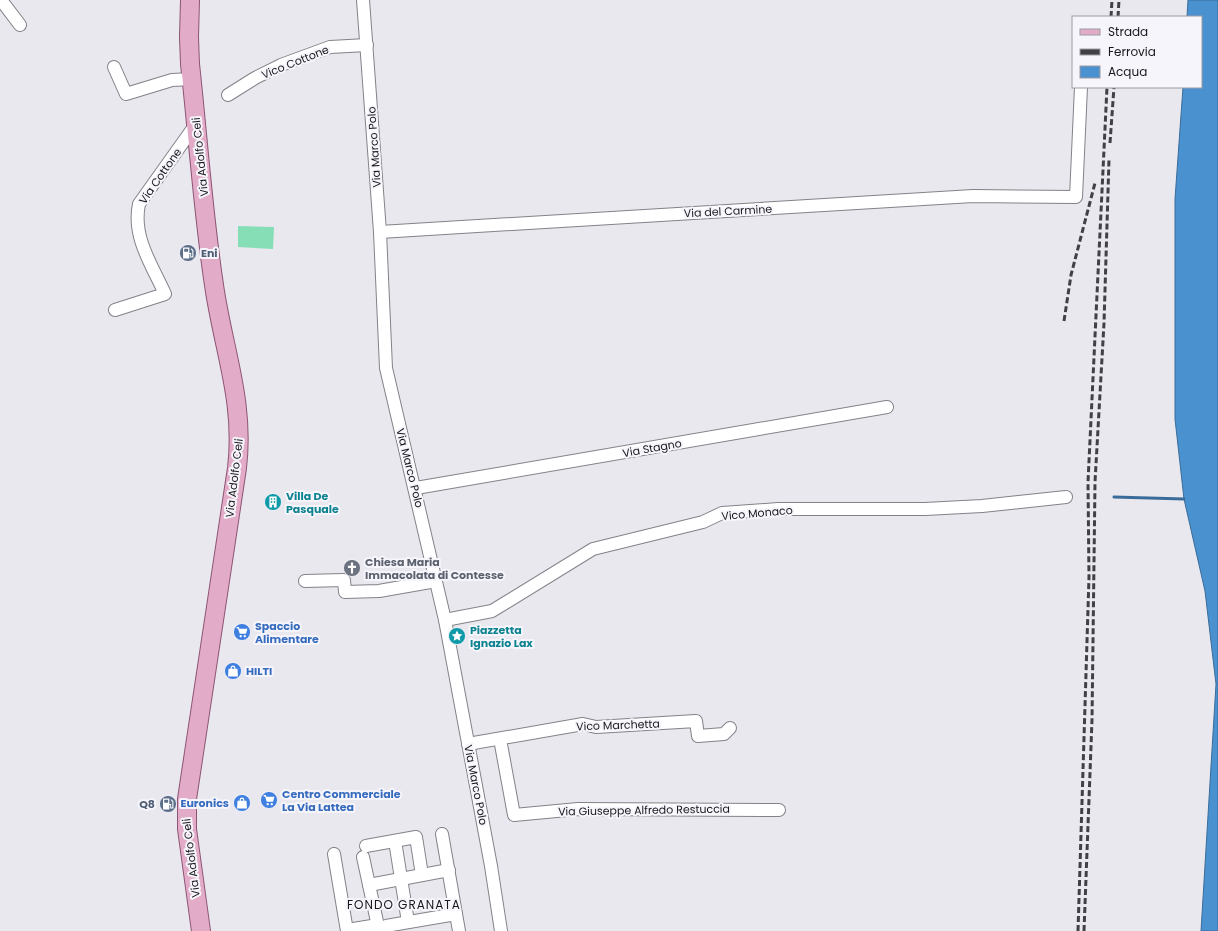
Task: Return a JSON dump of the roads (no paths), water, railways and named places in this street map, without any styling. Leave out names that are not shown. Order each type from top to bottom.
[{"type":"main road","name":"Via Adolfo Celi","points":[[190,0],[189,37],[192,79],[214,285],[236,390],[240,424],[237,468],[187,799],[187,830],[201,931]]},
{"type":"street","points":[[1,0],[20,25]]},
{"type":"street","name":"Via Marco Polo","points":[[363,0],[380,232],[386,368],[416,488],[445,620],[493,874],[502,931]]},
{"type":"street","name":"Vico Cottone","points":[[228,95],[255,78],[281,65],[330,46],[367,45]]},
{"type":"street","points":[[114,67],[126,94],[164,82],[192,79]]},
{"type":"street","name":"Via del Carmine","points":[[380,232],[974,196],[1076,197],[1081,88]]},
{"type":"street","name":"Via Cottone","points":[[115,310],[165,294],[142,246],[136,216],[139,204],[196,124]]},
{"type":"street","name":"Via Stagno","points":[[416,488],[888,407]]},
{"type":"street","name":"Vico Monaco","points":[[445,620],[492,611],[593,549],[703,522],[722,513],[778,509],[932,509],[982,506],[1066,497]]},
{"type":"street","points":[[305,581],[344,580],[345,592],[379,591],[436,581]]},
{"type":"street","name":"Vico Marchetta","points":[[468,744],[583,724],[596,728],[696,721],[698,736],[724,734],[730,728]]},
{"type":"street","name":"Via Giuseppe Alfredo Restuccia","points":[[500,739],[514,815],[578,809],[780,810]]},
{"type":"street","points":[[442,834],[459,931]]},
{"type":"street","points":[[383,928],[369,884],[365,851],[395,841],[416,837],[422,875]]},
{"type":"street","points":[[395,841],[408,922]]},
{"type":"street","points":[[334,854],[347,931],[383,928],[456,914]]},
{"type":"street","points":[[369,884],[449,870]]},
{"type":"water","points":[[1188,0],[1218,0],[1218,931],[1201,931],[1216,684],[1205,591],[1184,499],[1175,419],[1175,199],[1183,88],[1202,88],[1202,16],[1187,16]]},
{"type":"waterway","points":[[1114,497],[1184,499]]},
{"type":"railway","points":[[1111,16],[1112,0]]},
{"type":"railway","points":[[1118,16],[1119,0]]},
{"type":"railway","points":[[1078,931],[1089,577],[1088,482],[1107,88]]},
{"type":"railway","points":[[1110,143],[1114,88]]},
{"type":"railway","points":[[1084,931],[1092,720],[1095,482],[1104,323],[1109,159]]},
{"type":"railway","points":[[1064,321],[1071,275],[1095,183]]},
{"type":"place","name":"Eni","points":[[188,253]]},
{"type":"place","name":"Villa De Pasquale","points":[[273,502]]},
{"type":"place","name":"Chiesa Maria Immacolata di Contesse","points":[[352,568]]},
{"type":"place","name":"Spaccio Alimentare","points":[[242,632]]},
{"type":"place","name":"Piazzetta Ignazio Lax","points":[[457,636]]},
{"type":"place","name":"HILTI","points":[[233,671]]},
{"type":"place","name":"Centro Commerciale La Via Lattea","points":[[269,800]]},
{"type":"place","name":"Euronics","points":[[242,803]]},
{"type":"place","name":"Q8","points":[[168,804]]},
{"type":"district","name":"FONDO GRANATA","points":[[404,904]]}]
